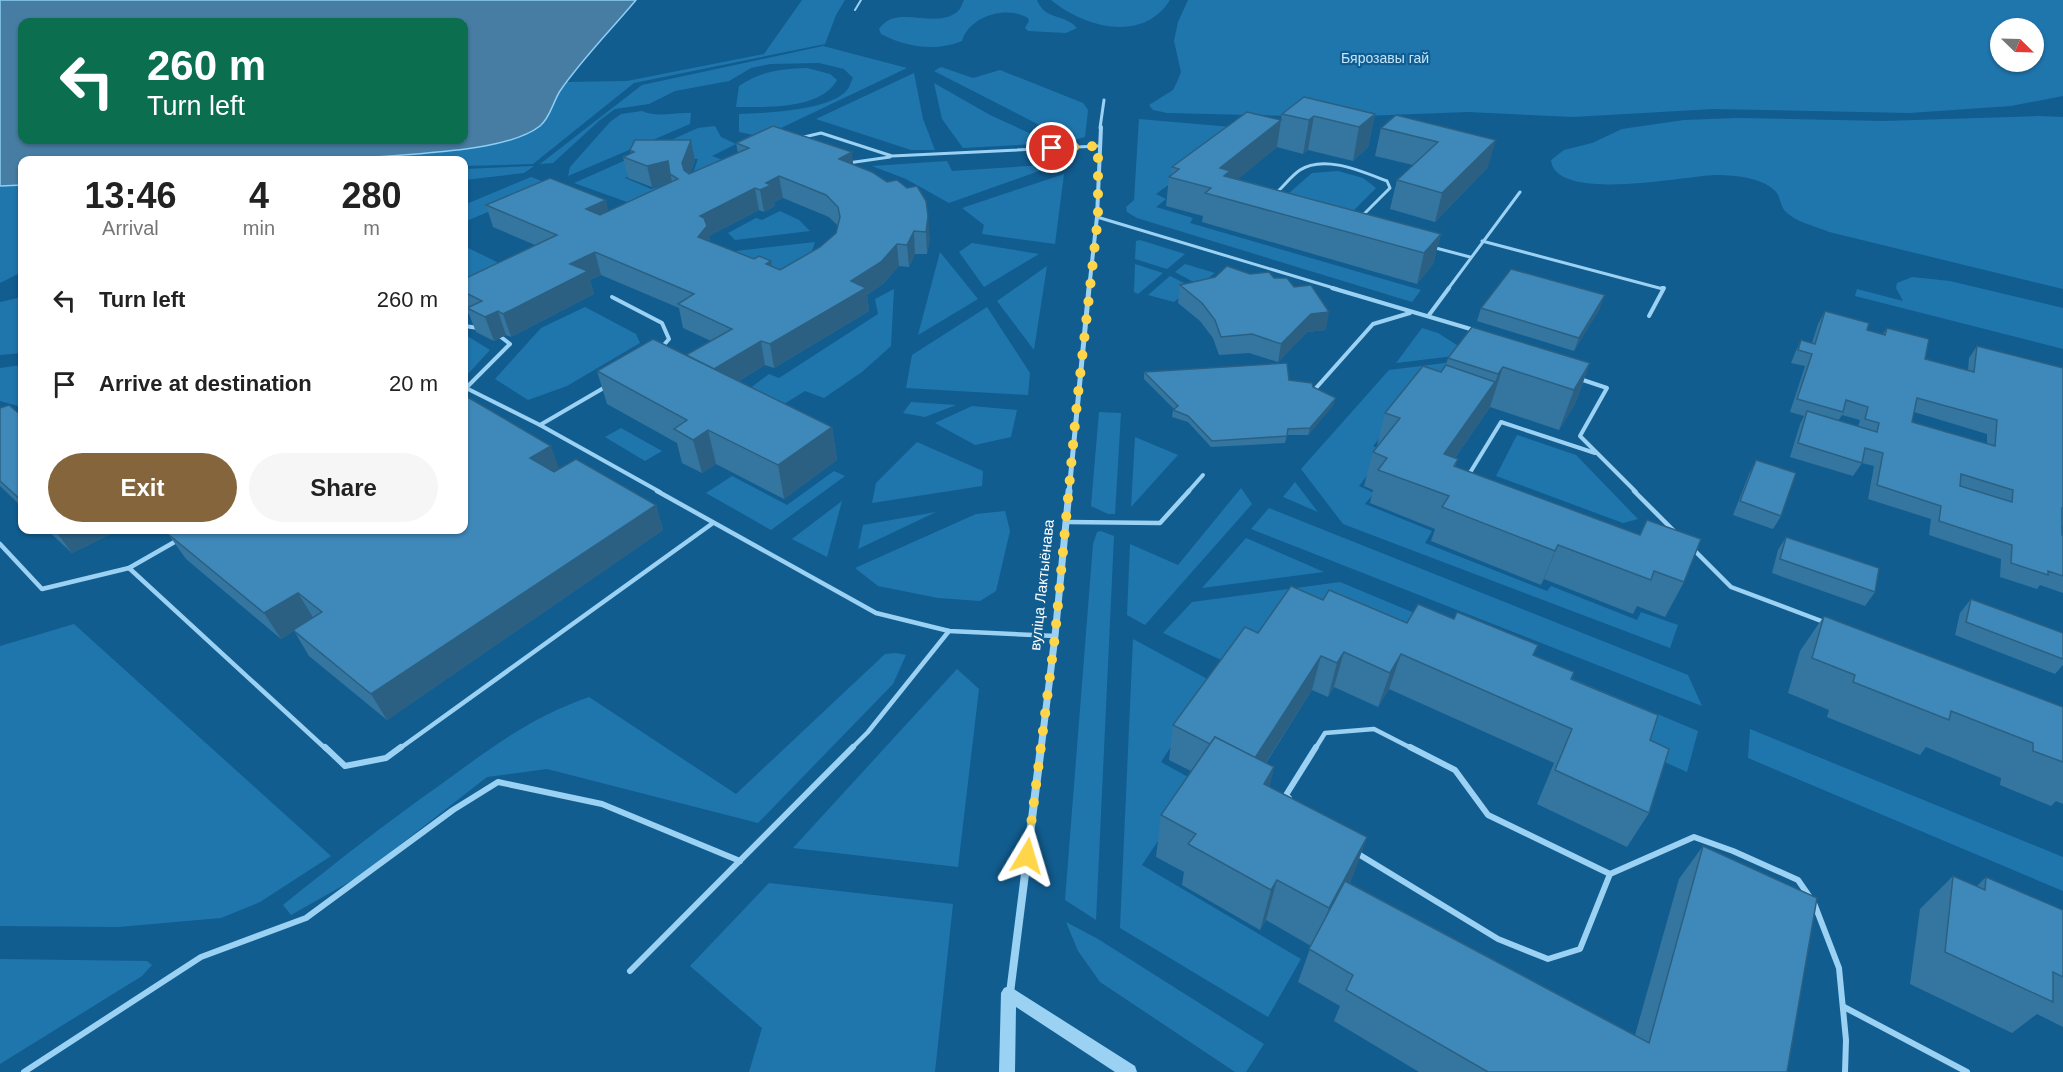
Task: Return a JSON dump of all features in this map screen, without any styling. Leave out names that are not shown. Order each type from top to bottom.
[{"type":"street","name":"вуліца Лактыёнава","points":[[1007,1072],[1010,993],[1055,636],[1077,403],[1098,217],[1098,146],[1104,100]]},
{"type":"street","points":[[1010,993],[1129,1072]]},
{"type":"lane","points":[[855,10],[861,0]]},
{"type":"lane","points":[[792,140],[821,134],[892,156]]},
{"type":"lane","points":[[838,164],[892,156],[1098,146]]},
{"type":"lane","points":[[1275,194],[1305,167],[1329,165],[1357,169],[1387,181],[1390,188],[1361,218]]},
{"type":"lane","points":[[1429,315],[1482,240],[1520,192]]},
{"type":"lane","points":[[1098,217],[1483,333]]},
{"type":"lane","points":[[1482,240],[1664,288],[1649,316]]},
{"type":"lane","points":[[1427,246],[1470,257]]},
{"type":"lane","points":[[612,297],[662,323],[669,339],[658,353]]},
{"type":"lane","points":[[1316,388],[1373,324],[1413,312]]},
{"type":"lane","points":[[468,327],[482,328]]},
{"type":"lane","points":[[468,384],[510,344],[501,337]]},
{"type":"lane","points":[[1576,378],[1607,388],[1580,436],[1684,540]]},
{"type":"lane","points":[[540,425],[615,382]]},
{"type":"lane","points":[[468,390],[540,425],[876,613],[949,631],[1055,636]]},
{"type":"lane","points":[[1464,482],[1501,422],[1597,453]]},
{"type":"lane","points":[[1067,522],[1160,523],[1203,475]]},
{"type":"lane","points":[[129,568],[345,766],[386,758],[713,523]]},
{"type":"lane","points":[[1670,533],[1676,532]]},
{"type":"lane","points":[[0,544],[42,589],[129,568],[182,538]]},
{"type":"lane","points":[[1692,548],[1731,587],[1828,624]]},
{"type":"lane","points":[[630,971],[868,732],[949,631]]},
{"type":"lane","points":[[1293,803],[1286,795],[1325,733],[1374,729],[1455,770],[1488,815],[1610,874]]},
{"type":"lane","points":[[24,1072],[201,957],[306,918],[453,810],[498,782],[602,804],[740,861]]},
{"type":"lane","points":[[1352,850],[1498,939],[1548,959],[1580,949],[1610,874],[1694,837],[1733,850],[1798,880],[1818,909],[1839,968],[1844,1007],[1845,1072]]},
{"type":"lane","points":[[1844,1007],[1967,1072]]},
{"type":"green space","points":[[802,0],[845,0],[836,15],[825,44],[634,83],[533,164],[468,166],[468,156],[396,156],[472,148],[500,143],[523,135],[540,126],[566,82],[627,81],[764,54]]},
{"type":"green space","points":[[964,0],[1037,0],[1045,11],[1072,23],[1077,28],[1066,33],[1028,31],[1025,28],[1029,21],[1028,18],[1019,14],[1000,13],[980,19],[966,32],[962,41],[931,47],[900,42],[881,34],[879,29],[886,22],[895,18],[938,19],[948,17],[958,11]]},
{"type":"green space","points":[[1051,0],[1170,0],[1159,13],[1145,22],[1113,27],[1080,18]]},
{"type":"green space","name":"Бярозавы гай","points":[[1188,0],[2063,0],[2063,96],[2011,106],[1909,113],[1713,109],[1573,117],[1468,112],[1336,117],[1167,113],[1153,110],[1149,105],[1173,90],[1181,72],[1174,41],[1178,22]]},
{"type":"green space","points":[[823,46],[907,68],[762,137],[739,132],[739,114],[812,107],[839,97],[847,90],[853,78],[844,69],[819,63],[770,64],[751,68],[729,81],[675,91],[649,104],[615,109],[553,163],[540,164],[642,85]]},
{"type":"green space","points":[[941,67],[973,78],[1000,70],[1083,103],[1088,110],[1085,137],[1071,141],[934,71]]},
{"type":"green space","points":[[807,68],[830,74],[837,80],[829,90],[806,102],[791,105],[736,107],[739,86],[747,81],[772,72]]},
{"type":"green space","points":[[914,73],[923,119],[935,150],[911,150],[816,119]]},
{"type":"green space","points":[[934,83],[990,115],[1051,143],[963,148],[942,119]]},
{"type":"green space","points":[[642,111],[660,114],[691,113],[690,124],[568,176],[570,167],[610,122],[621,114]]},
{"type":"green space","points":[[2063,117],[2063,289],[1829,232],[1794,218],[1784,210],[1777,193],[1772,188],[1750,178],[1717,175],[1653,182],[1598,184],[1575,181],[1558,173],[1551,160],[1564,150],[1592,143],[1622,129],[1684,120],[1738,118],[1883,121]]},
{"type":"green space","points":[[1139,119],[1279,131],[1240,133],[1156,194],[1166,199],[1156,207],[1193,218],[1190,223],[1421,290],[1412,302],[1137,218],[1127,212],[1126,207],[1134,200]]},
{"type":"green space","points":[[715,126],[721,137],[736,144],[712,156],[746,169],[693,173],[698,159],[638,159],[635,173],[625,178],[651,189],[669,183],[670,191],[644,208],[574,183],[698,128]]},
{"type":"green space","points":[[947,161],[952,171],[1059,164],[949,203],[906,179],[872,166]]},
{"type":"green space","points":[[534,166],[524,173],[468,180],[468,169]]},
{"type":"green space","points":[[1338,171],[1363,178],[1376,188],[1345,219],[1280,201],[1312,173]]},
{"type":"green space","points":[[1064,174],[1055,244],[982,234],[984,225],[962,208]]},
{"type":"green space","points":[[531,177],[552,185],[468,220],[468,203]]},
{"type":"green space","points":[[18,185],[18,274],[0,283],[0,186]]},
{"type":"green space","points":[[780,211],[799,220],[810,231],[735,240],[728,233],[756,218],[762,220]]},
{"type":"green space","points":[[1140,240],[1185,254],[1167,269],[1135,259],[1136,241]]},
{"type":"green space","points":[[815,242],[810,256],[782,277],[734,255],[736,251]]},
{"type":"green space","points":[[972,243],[1039,254],[984,287],[959,252]]},
{"type":"green space","points":[[468,248],[499,263],[468,277]]},
{"type":"green space","points":[[940,252],[978,299],[918,335]]},
{"type":"green space","points":[[1135,264],[1163,273],[1138,294],[1134,292]]},
{"type":"green space","points":[[1185,264],[1215,273],[1199,285],[1175,272]]},
{"type":"green space","points":[[1047,266],[1034,350],[997,301]]},
{"type":"green space","points":[[1170,276],[1192,287],[1174,302],[1148,295]]},
{"type":"green space","points":[[1912,277],[1950,281],[2063,308],[2063,349],[1855,296],[1857,289],[1903,301],[1896,288],[1897,283]]},
{"type":"green space","points":[[894,289],[891,346],[862,372],[824,398],[805,391],[774,410],[745,392],[769,374],[779,378],[878,314],[875,299]]},
{"type":"green space","points":[[18,298],[18,353],[0,355],[0,302]]},
{"type":"green space","points":[[585,307],[636,334],[640,343],[567,386],[528,400],[495,379],[541,328]]},
{"type":"green space","points":[[987,307],[1030,373],[1028,395],[906,388],[912,355]]},
{"type":"green space","points":[[1422,328],[1438,333],[1471,354],[1396,363]]},
{"type":"green space","points":[[468,336],[490,350],[468,374]]},
{"type":"green space","points":[[1461,361],[1414,396],[1373,446],[1385,452],[1359,486],[1374,493],[1365,504],[1432,531],[1425,543],[1547,591],[1551,586],[1637,620],[1641,612],[1678,625],[1670,648],[1343,524],[1301,469],[1389,370]]},
{"type":"green space","points":[[18,366],[18,406],[0,401],[0,368]]},
{"type":"green space","points":[[911,402],[956,405],[925,417],[903,413]]},
{"type":"green space","points":[[972,406],[1017,410],[1011,437],[975,445],[935,423]]},
{"type":"green space","points":[[1099,412],[1121,413],[1115,514],[1108,514],[1091,506]]},
{"type":"green space","points":[[621,428],[662,451],[645,461],[605,437]]},
{"type":"green space","points":[[1517,435],[1576,455],[1638,519],[1623,523],[1496,476]]},
{"type":"green space","points":[[1135,437],[1178,455],[1131,507]]},
{"type":"green space","points":[[917,442],[983,471],[982,486],[872,503],[876,483]]},
{"type":"green space","points":[[834,471],[845,476],[771,530],[706,493],[732,476],[787,505]]},
{"type":"green space","points":[[1295,482],[1318,512],[1283,497]]},
{"type":"green space","points":[[1241,488],[1252,504],[1145,625],[1127,615],[1130,544],[1178,565]]},
{"type":"green space","points":[[842,501],[827,557],[792,539]]},
{"type":"green space","points":[[1269,508],[1688,675],[1702,706],[1251,529]]},
{"type":"green space","points":[[1005,511],[1010,531],[996,591],[980,601],[938,598],[878,586],[855,568],[976,514]]},
{"type":"green space","points":[[936,512],[858,549],[863,525]]},
{"type":"green space","points":[[1101,531],[1114,536],[1096,920],[1065,900],[1093,544],[1097,532]]},
{"type":"green space","points":[[1246,538],[1324,572],[1202,588]]},
{"type":"green space","points":[[1340,582],[1698,731],[1687,772],[1651,756],[1654,742],[1574,707],[1230,664],[1163,633],[1192,602]]},
{"type":"green space","points":[[74,624],[331,856],[260,902],[221,918],[118,927],[0,926],[0,646]]},
{"type":"green space","points":[[1133,639],[1213,682],[1161,762],[1197,782],[1142,865],[1301,959],[1268,1017],[1120,928]]},
{"type":"green space","points":[[885,654],[906,655],[893,684],[758,823],[547,769],[487,777],[360,876],[291,915],[283,905],[380,829],[476,759],[529,724],[567,705],[589,697],[736,794]]},
{"type":"green space","points":[[957,669],[979,689],[958,867],[793,848]]},
{"type":"green space","points":[[1750,729],[2063,857],[2063,891],[1748,758]]},
{"type":"green space","points":[[769,883],[953,904],[935,1072],[749,1072],[762,1028],[690,966]]},
{"type":"green space","points":[[1066,922],[1098,939],[1264,1044],[1246,1072],[1235,1072],[1100,982],[1078,951]]},
{"type":"green space","points":[[0,959],[147,961],[152,965],[142,976],[0,1064]]},
{"type":"shaded area","points":[[0,0],[636,0],[569,79],[543,123],[514,139],[481,147],[381,156],[18,156],[18,185],[0,186]]},
{"type":"building","points":[[1304,97],[1375,114],[1359,127],[1314,116],[1309,120],[1282,114]]},
{"type":"building","points":[[1247,112],[1281,120],[1220,168],[1230,171],[1224,176],[1441,234],[1424,253],[1205,193],[1211,188],[1169,177],[1179,169],[1172,167]]},
{"type":"building","points":[[1396,115],[1496,140],[1442,193],[1397,180],[1438,142],[1381,128]]},
{"type":"building","points":[[773,126],[852,152],[839,159],[872,172],[887,182],[897,180],[907,188],[917,186],[926,201],[928,216],[926,232],[914,231],[907,245],[897,244],[881,262],[851,281],[866,288],[770,344],[761,341],[714,369],[686,355],[732,329],[678,304],[694,294],[595,252],[570,264],[588,271],[503,314],[498,311],[485,317],[468,308],[482,301],[468,294],[468,277],[557,235],[486,205],[550,178],[606,200],[586,209],[600,215],[678,179],[670,174],[668,161],[647,166],[623,157],[634,152],[630,150],[635,140],[691,140],[682,163],[684,170],[689,174],[749,148],[736,143]],"holes":[[[779,176],[826,195],[838,207],[840,217],[836,233],[820,247],[780,270],[766,264],[771,261],[759,256],[754,259],[698,237],[707,226],[704,218],[700,216],[755,188],[760,190],[771,185],[766,183]]]},
{"type":"building","points":[[1227,266],[1250,274],[1269,272],[1274,278],[1287,278],[1294,287],[1311,285],[1329,312],[1311,314],[1281,344],[1252,334],[1221,337],[1215,320],[1202,303],[1180,285],[1215,277]]},
{"type":"building","points":[[1511,269],[1605,295],[1579,338],[1481,308]]},
{"type":"building","points":[[1825,311],[1869,323],[1867,330],[1885,335],[1887,328],[1929,339],[1925,359],[1974,372],[1977,346],[2063,368],[2063,576],[2048,571],[2048,575],[2011,563],[2012,545],[1939,521],[1941,506],[1877,485],[1883,453],[1865,448],[1862,463],[1798,443],[1807,411],[1877,432],[1879,423],[1865,419],[1868,407],[1846,400],[1843,412],[1797,399],[1812,354],[1798,350],[1801,340],[1815,344]],"holes":[[[1917,398],[1997,420],[1995,446],[1912,422]],[[1961,474],[2013,490],[2012,502],[1960,486]]]},
{"type":"building","points":[[1472,327],[1590,363],[1574,390],[1503,367],[1498,374],[1448,358]]},
{"type":"building","points":[[653,339],[832,427],[778,465],[708,430],[693,440],[674,429],[687,420],[597,371]]},
{"type":"building","points":[[1287,363],[1289,380],[1312,383],[1313,387],[1336,398],[1310,428],[1288,429],[1287,436],[1212,441],[1188,416],[1173,410],[1178,406],[1144,372]]},
{"type":"building","points":[[1446,365],[1495,382],[1444,454],[1458,459],[1454,466],[1640,535],[1647,520],[1701,539],[1684,582],[1654,571],[1651,580],[1558,545],[1555,551],[1442,507],[1449,496],[1378,470],[1387,458],[1373,452],[1400,418],[1385,413],[1423,366],[1441,372]]},
{"type":"building","points":[[468,397],[551,446],[530,458],[554,472],[576,459],[656,505],[371,694],[293,630],[322,612],[298,593],[264,613],[168,534],[468,534]]},
{"type":"building","points":[[9,405],[18,413],[18,497],[0,481],[0,408]]},
{"type":"building","points":[[1756,460],[1796,473],[1781,516],[1740,501]]},
{"type":"building","points":[[1786,537],[1879,568],[1875,592],[1780,559]]},
{"type":"building","points":[[1291,586],[1323,600],[1329,590],[1407,623],[1418,604],[1454,619],[1457,612],[1538,645],[1533,655],[1574,672],[1571,679],[1658,715],[1650,740],[1669,749],[1649,813],[1555,770],[1572,729],[1401,654],[1390,673],[1344,652],[1337,663],[1321,656],[1255,758],[1215,737],[1210,744],[1173,725],[1245,627],[1258,633]]},
{"type":"building","points":[[1971,599],[2063,633],[2063,659],[1966,622]]},
{"type":"building","points":[[1824,616],[2063,707],[2063,762],[2033,751],[2033,743],[1951,711],[1949,720],[1853,682],[1855,675],[1812,658]]},
{"type":"building","points":[[1215,737],[1274,767],[1264,784],[1367,837],[1329,908],[1277,880],[1271,890],[1188,844],[1196,834],[1161,815]]},
{"type":"building","points":[[1703,846],[1817,898],[1787,1072],[1488,1072],[1346,990],[1353,975],[1309,949],[1345,881],[1649,1043]]},
{"type":"building","points":[[1953,876],[1985,890],[1986,877],[2063,910],[2063,977],[2053,972],[2053,1002],[1945,952]]},
{"type":"route","points":[[1027,856],[1055,636],[1085,321],[1098,217],[1098,146],[1052,148]]}]
